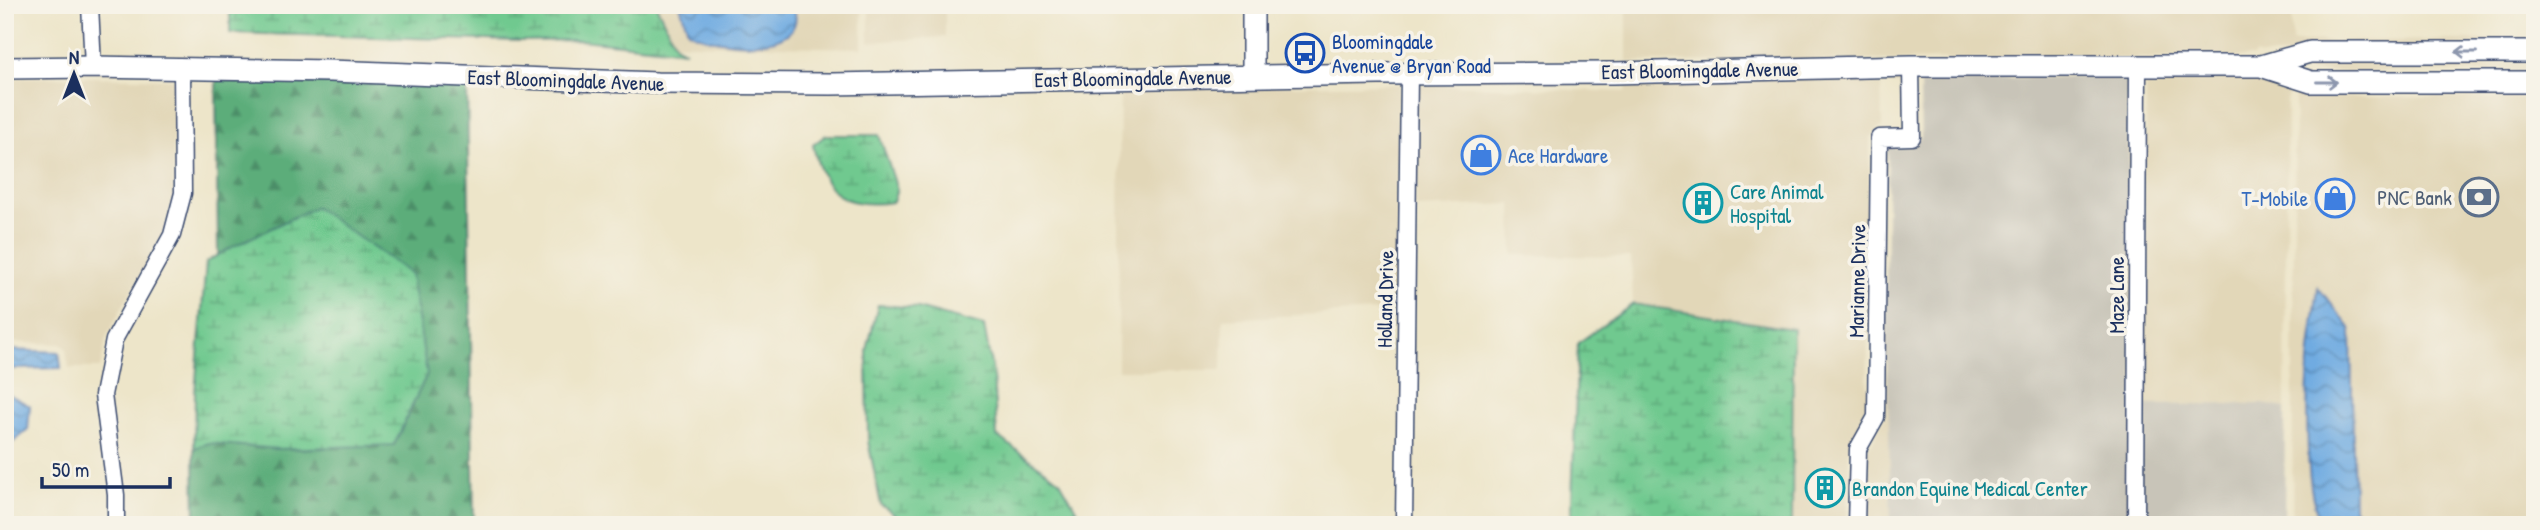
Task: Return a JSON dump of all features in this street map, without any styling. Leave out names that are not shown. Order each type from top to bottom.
[{"type":"main road","points":[[1253,5],[1253,76]]},
{"type":"main road","name":"East Bloomingdale Avenue","points":[[5,68],[330,71],[657,83],[831,84],[1911,66],[2261,66],[2309,52],[2535,52]]},
{"type":"main road","name":"East Bloomingdale Avenue","points":[[2261,66],[2311,82],[2535,82]]},
{"type":"street","points":[[90,5],[93,67]]},
{"type":"street","name":"Marianne Drive","points":[[1856,525],[1858,449],[1876,418],[1879,138],[1912,137],[1911,66]]},
{"type":"street","name":"Maze Lane","points":[[2136,525],[2138,66]]},
{"type":"street","points":[[116,525],[116,495],[103,395],[114,340],[172,235],[183,193],[182,69]]},
{"type":"street","name":"Holland Drive","points":[[1404,525],[1409,74]]},
{"type":"shaded area","points":[[521,5],[862,5],[862,48],[521,40]]},
{"type":"shaded area","points":[[869,5],[945,5],[945,37],[869,42]]},
{"type":"shaded area","points":[[1627,5],[2292,5],[2292,42],[2535,39],[2535,42],[2261,56],[2255,54],[2254,57],[1627,62]]},
{"type":"shaded area","points":[[2311,62],[2535,62],[2535,72],[2312,72],[2295,66]]},
{"type":"shaded area","points":[[2127,75],[2129,147],[2146,147],[2146,76],[2261,77],[2301,89],[2291,90],[2287,97],[2285,408],[2263,404],[2134,405]]},
{"type":"shaded area","points":[[2127,75],[2134,405],[2263,404],[2285,408],[2284,525],[1891,525],[1886,301],[1888,148],[1912,147],[1921,137],[1920,82]]},
{"type":"shaded area","points":[[1902,76],[1902,83],[1881,84],[1882,128],[1870,138],[1867,414],[1849,449],[1847,525],[1792,525],[1793,329],[1633,304],[1631,257],[1513,255],[1512,204],[1416,208],[1417,84],[1626,92],[1627,82]]},
{"type":"shaded area","points":[[5,78],[173,79],[174,192],[164,231],[107,335],[100,368],[69,368],[66,348],[62,344],[5,342]]},
{"type":"shaded area","points":[[1400,84],[1397,310],[1223,319],[1222,370],[1118,370],[1120,88]]},
{"type":"shaded area","points":[[2295,97],[2535,98],[2535,525],[2292,525]]},
{"type":"shaded area","points":[[1886,301],[1891,525],[1865,525],[1867,452],[1885,417]]},
{"type":"green space","points":[[230,5],[656,5],[676,46],[686,51],[581,40],[520,41],[230,33]]},
{"type":"green space","points":[[216,80],[467,86],[474,525],[195,525],[194,448],[208,443],[278,449],[324,448],[316,207],[218,255]]},
{"type":"green space","points":[[826,135],[879,135],[897,189],[893,202],[875,204],[848,200],[830,187],[823,176],[813,145]]},
{"type":"green space","points":[[315,207],[411,274],[427,374],[394,445],[278,449],[208,443],[194,448],[195,392],[206,262]]},
{"type":"green space","points":[[1633,304],[1793,329],[1792,525],[1571,525],[1578,343]]},
{"type":"green space","points":[[878,305],[918,308],[984,326],[993,375],[997,436],[1060,481],[1085,525],[909,525],[881,505],[868,441],[867,350]]},
{"type":"water","points":[[680,5],[793,5],[795,22],[788,33],[775,40],[757,43],[717,41],[688,31]]},
{"type":"water","points":[[2318,287],[2351,329],[2354,508],[2366,525],[2338,525],[2323,521],[2312,494],[2309,472],[2308,396]]},
{"type":"water","points":[[5,350],[59,352],[61,368],[5,369]]},
{"type":"water","points":[[5,392],[30,406],[28,430],[5,449]]},
{"type":"place","name":"Bloomingdale Avenue @ Bryan Road","points":[[1305,53]]},
{"type":"place","name":"Ace Hardware","points":[[1481,155]]},
{"type":"place","name":"PNC Bank","points":[[2479,197]]},
{"type":"place","name":"T-Mobile","points":[[2335,198]]},
{"type":"place","name":"Care Animal Hospital","points":[[1703,203]]},
{"type":"place","name":"Brandon Equine Medical Center","points":[[1825,488]]}]
